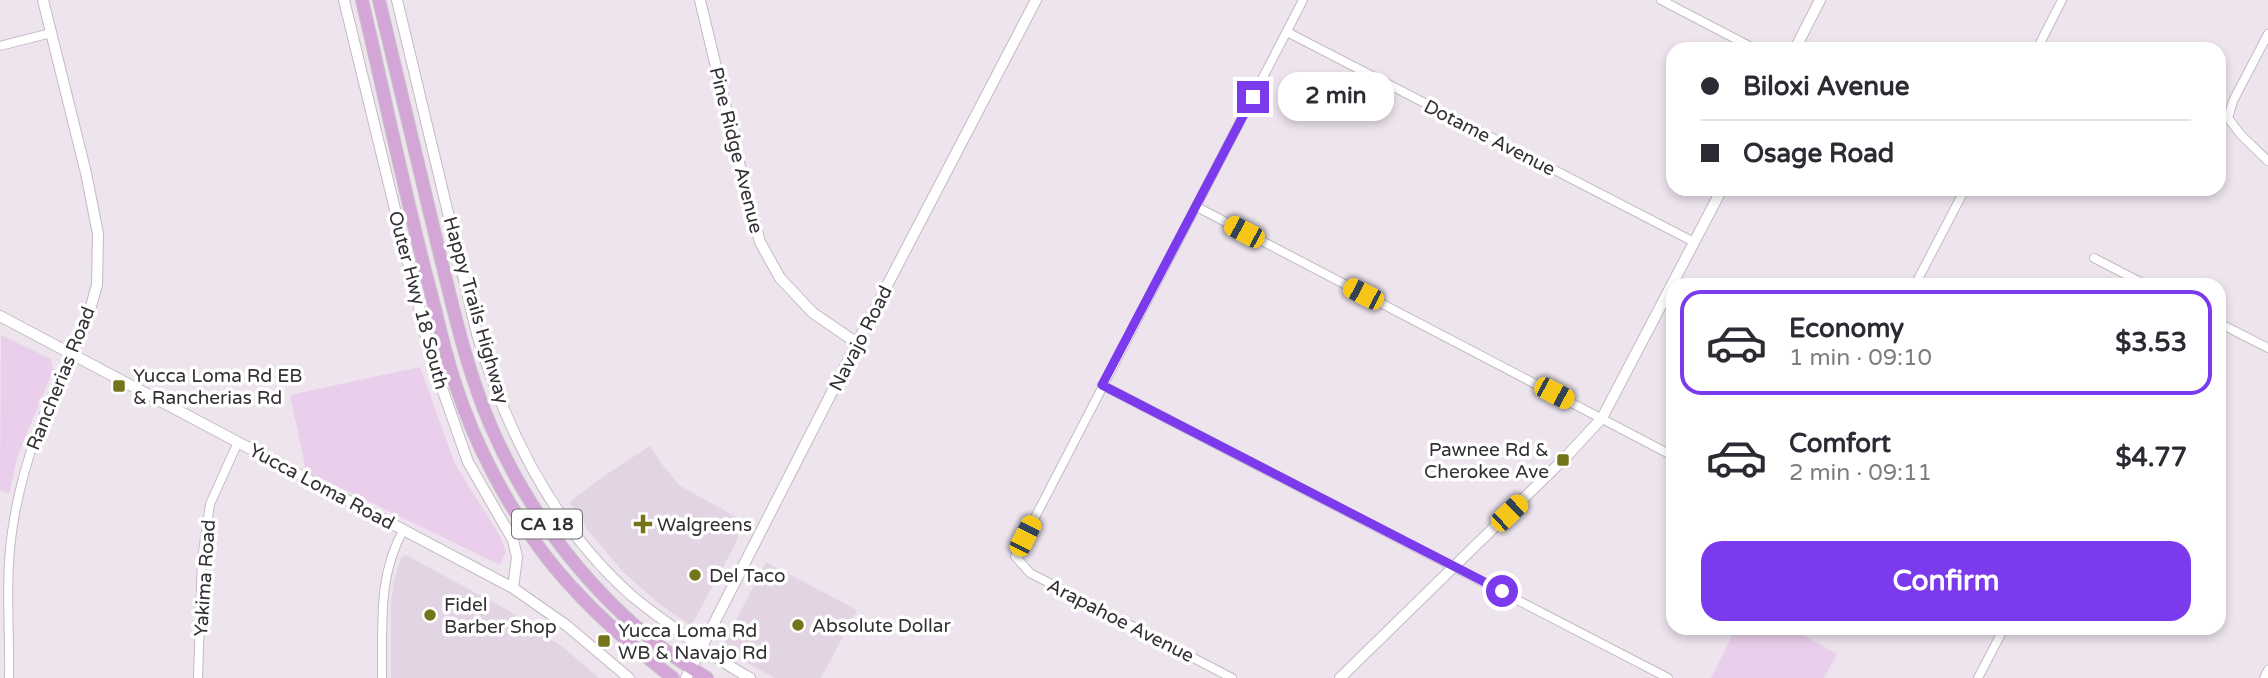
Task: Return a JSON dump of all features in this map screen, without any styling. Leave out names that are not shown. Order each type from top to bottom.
[{"type":"main road","name":"Happy Trails Highway","points":[[362,0],[410,213],[455,385],[472,429],[509,501],[544,554],[621,636],[673,678]]},
{"type":"main road","name":"Happy Trails Highway","points":[[379,0],[452,303],[476,388],[491,426],[531,502],[587,576],[688,673],[706,678]]},
{"type":"street","name":"Rancherias Road","points":[[9,678],[11,535],[21,480],[35,435],[85,327],[97,285],[98,234],[86,173],[43,0]]},
{"type":"street","name":"Outer Hwy 18 South","points":[[344,0],[431,357],[468,462],[513,540],[517,557],[513,588]]},
{"type":"street","points":[[397,0],[477,334],[492,384],[509,425],[547,495],[589,552],[631,595],[658,617],[750,678]]},
{"type":"street","name":"Pine Ridge Avenue","points":[[700,0],[760,242],[780,278],[813,313],[857,343]]},
{"type":"street","name":"Navajo Road","points":[[688,673],[1036,0]]},
{"type":"street","points":[[1303,0],[1102,385],[1668,678]]},
{"type":"street","points":[[1661,0],[1742,42]]},
{"type":"street","points":[[1799,42],[1820,0]]},
{"type":"street","points":[[2041,42],[2063,0]]},
{"type":"street","name":"Dotame Avenue","points":[[1287,32],[1694,242]]},
{"type":"street","points":[[0,46],[51,33]]},
{"type":"street","points":[[2268,34],[2233,100],[2228,118],[2268,161]]},
{"type":"street","points":[[1675,278],[1718,196]]},
{"type":"street","points":[[1919,278],[1961,196]]},
{"type":"street","points":[[1196,207],[1666,452]]},
{"type":"street","points":[[2094,258],[2133,278]]},
{"type":"street","points":[[1339,678],[1563,460],[1602,418],[1666,296]]},
{"type":"street","name":"Yucca Loma Road","points":[[0,316],[513,588],[566,625],[629,678]]},
{"type":"street","points":[[2226,327],[2268,348]]},
{"type":"street","name":"Arapahoe Avenue","points":[[1102,385],[1014,556],[1030,573],[1232,678]]},
{"type":"street","name":"Yakima Road","points":[[198,678],[202,559],[210,504],[238,442]]},
{"type":"street","points":[[382,678],[386,573],[396,543],[404,529]]},
{"type":"street","points":[[1978,678],[2000,635]]},
{"type":"street","points":[[2264,678],[2268,670]]},
{"type":"shaded area","points":[[1,335],[51,359],[53,370],[18,455],[9,494],[0,490]]},
{"type":"shaded area","points":[[420,367],[455,464],[500,536],[506,552],[500,565],[306,471],[290,395]]},
{"type":"shaded area","points":[[650,446],[680,486],[742,520],[736,543],[691,626],[657,602],[624,573],[586,528],[569,502]]},
{"type":"shaded area","points":[[406,555],[511,612],[564,648],[599,678],[391,678],[391,602],[401,558]]},
{"type":"shaded area","points":[[766,562],[857,610],[821,678],[775,678],[725,651],[724,644]]},
{"type":"shaded area","points":[[1732,635],[1803,635],[1837,654],[1824,678],[1711,678]]},
{"type":"place","name":"Yucca Loma Rd EB & Rancherias Rd","points":[[119,386]]},
{"type":"place","name":"Pawnee Rd & Cherokee Ave","points":[[1563,460]]},
{"type":"place","name":"Walgreens","points":[[643,524]]},
{"type":"place","name":"Del Taco","points":[[695,575]]},
{"type":"place","name":"Fidel Barber Shop","points":[[430,615]]},
{"type":"place","name":"Absolute Dollar","points":[[798,625]]},
{"type":"place","name":"Yucca Loma Rd WB & Navajo Rd","points":[[604,641]]},
{"type":"route","points":[[1253,97],[1102,385],[1502,591]]}]
